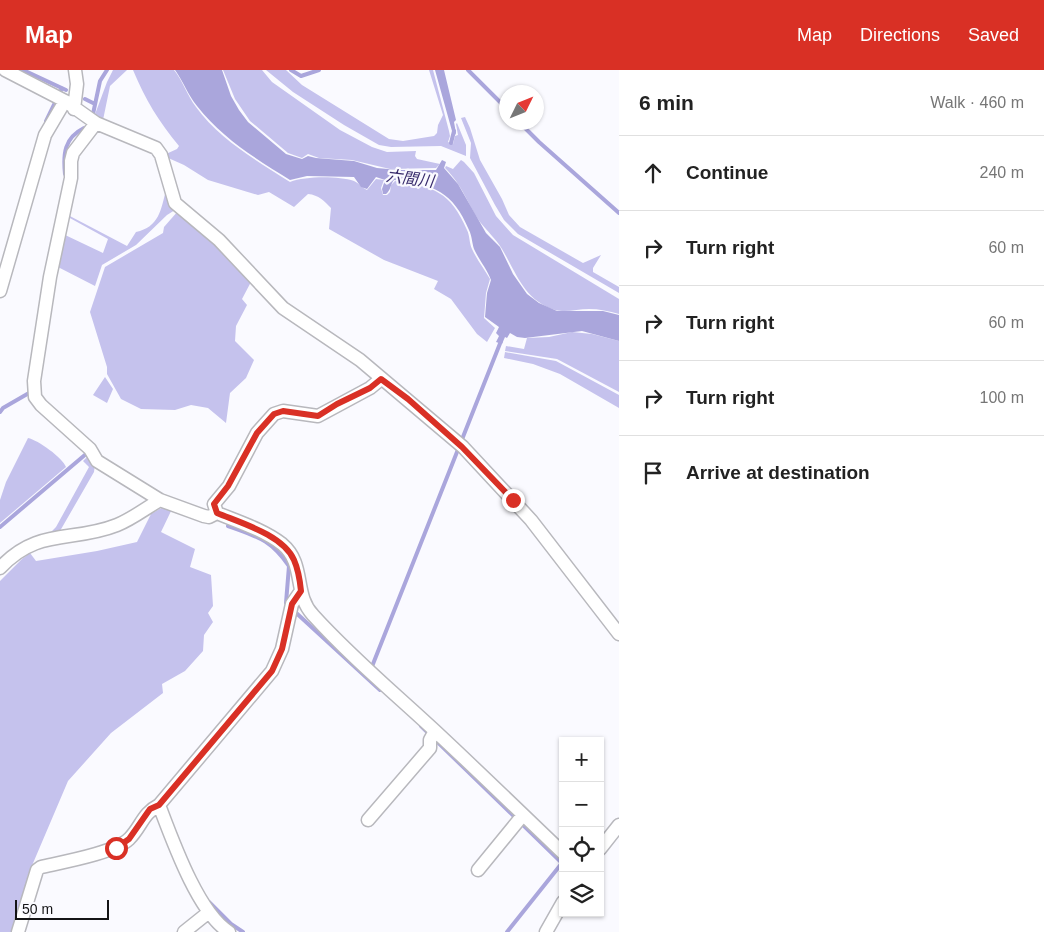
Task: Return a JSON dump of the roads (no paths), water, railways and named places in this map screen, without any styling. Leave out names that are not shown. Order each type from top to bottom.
[{"type":"street","points":[[5,70],[64,101],[96,123],[156,148],[161,155],[175,203],[219,240],[283,308],[300,321],[339,344],[360,360],[460,445],[531,520],[619,634]]},
{"type":"street","points":[[0,291],[45,135],[64,101],[77,84],[75,70]]},
{"type":"street","points":[[96,123],[73,153],[71,178],[50,277],[33,387],[35,397],[104,466],[160,500],[204,516],[209,517],[217,513]]},
{"type":"street","points":[[381,379],[370,388],[337,404],[318,416],[283,411],[274,414],[257,433],[228,486],[214,504],[217,513],[273,538],[283,545],[294,560],[302,600],[306,608],[433,735],[520,818],[559,850]]},
{"type":"street","points":[[0,568],[7,560],[29,545],[45,539],[98,531],[118,525],[160,500]]},
{"type":"street","points":[[18,932],[37,870],[41,867],[116,848],[129,839],[150,809],[159,805],[272,671],[282,649],[291,607],[301,591]]},
{"type":"street","points":[[368,820],[430,748],[433,735]]},
{"type":"street","points":[[159,805],[180,860],[209,912],[229,932]]},
{"type":"street","points":[[478,870],[520,818]]},
{"type":"street","points":[[604,844],[619,825]]},
{"type":"street","points":[[546,932],[559,909]]},
{"type":"street","points":[[184,932],[209,912]]},
{"type":"water","name":"六間川","points":[[175,70],[222,70],[231,96],[248,122],[286,154],[302,159],[308,156],[354,161],[377,168],[399,170],[436,170],[442,160],[446,162],[444,168],[458,184],[486,233],[500,247],[513,274],[527,294],[539,303],[557,311],[603,311],[619,315],[619,341],[582,331],[525,338],[517,337],[510,333],[507,338],[505,337],[502,344],[496,342],[499,336],[496,333],[499,327],[485,317],[487,293],[491,280],[474,249],[470,232],[463,217],[449,199],[440,192],[420,184],[394,180],[388,192],[383,194],[382,189],[385,180],[376,177],[367,189],[361,187],[354,177],[307,176],[290,180],[252,156],[217,128],[194,102]]},
{"type":"water","points":[[435,70],[444,70],[456,120],[454,122],[455,135],[452,131]]},
{"type":"waterway","points":[[23,70],[66,90]]},
{"type":"waterway","points":[[93,114],[100,81],[107,70]]},
{"type":"waterway","points":[[291,70],[301,76],[319,70]]},
{"type":"waterway","points":[[468,70],[499,101]]},
{"type":"waterway","points":[[46,121],[62,88]]},
{"type":"waterway","points":[[85,99],[95,104]]},
{"type":"waterway","points":[[65,174],[64,160],[66,147],[72,137],[84,128]]},
{"type":"waterway","points":[[527,130],[619,213]]},
{"type":"waterway","points":[[451,143],[454,131]]},
{"type":"waterway","points":[[371,669],[501,341]]},
{"type":"waterway","points":[[0,412],[3,408],[29,393]]},
{"type":"waterway","points":[[0,527],[86,454]]},
{"type":"waterway","points":[[228,526],[263,540],[276,550],[289,566],[286,603],[288,605]]},
{"type":"waterway","points":[[293,610],[380,690]]},
{"type":"waterway","points":[[421,726],[562,863],[507,932]]},
{"type":"waterway","points":[[209,902],[231,924],[243,932]]}]
